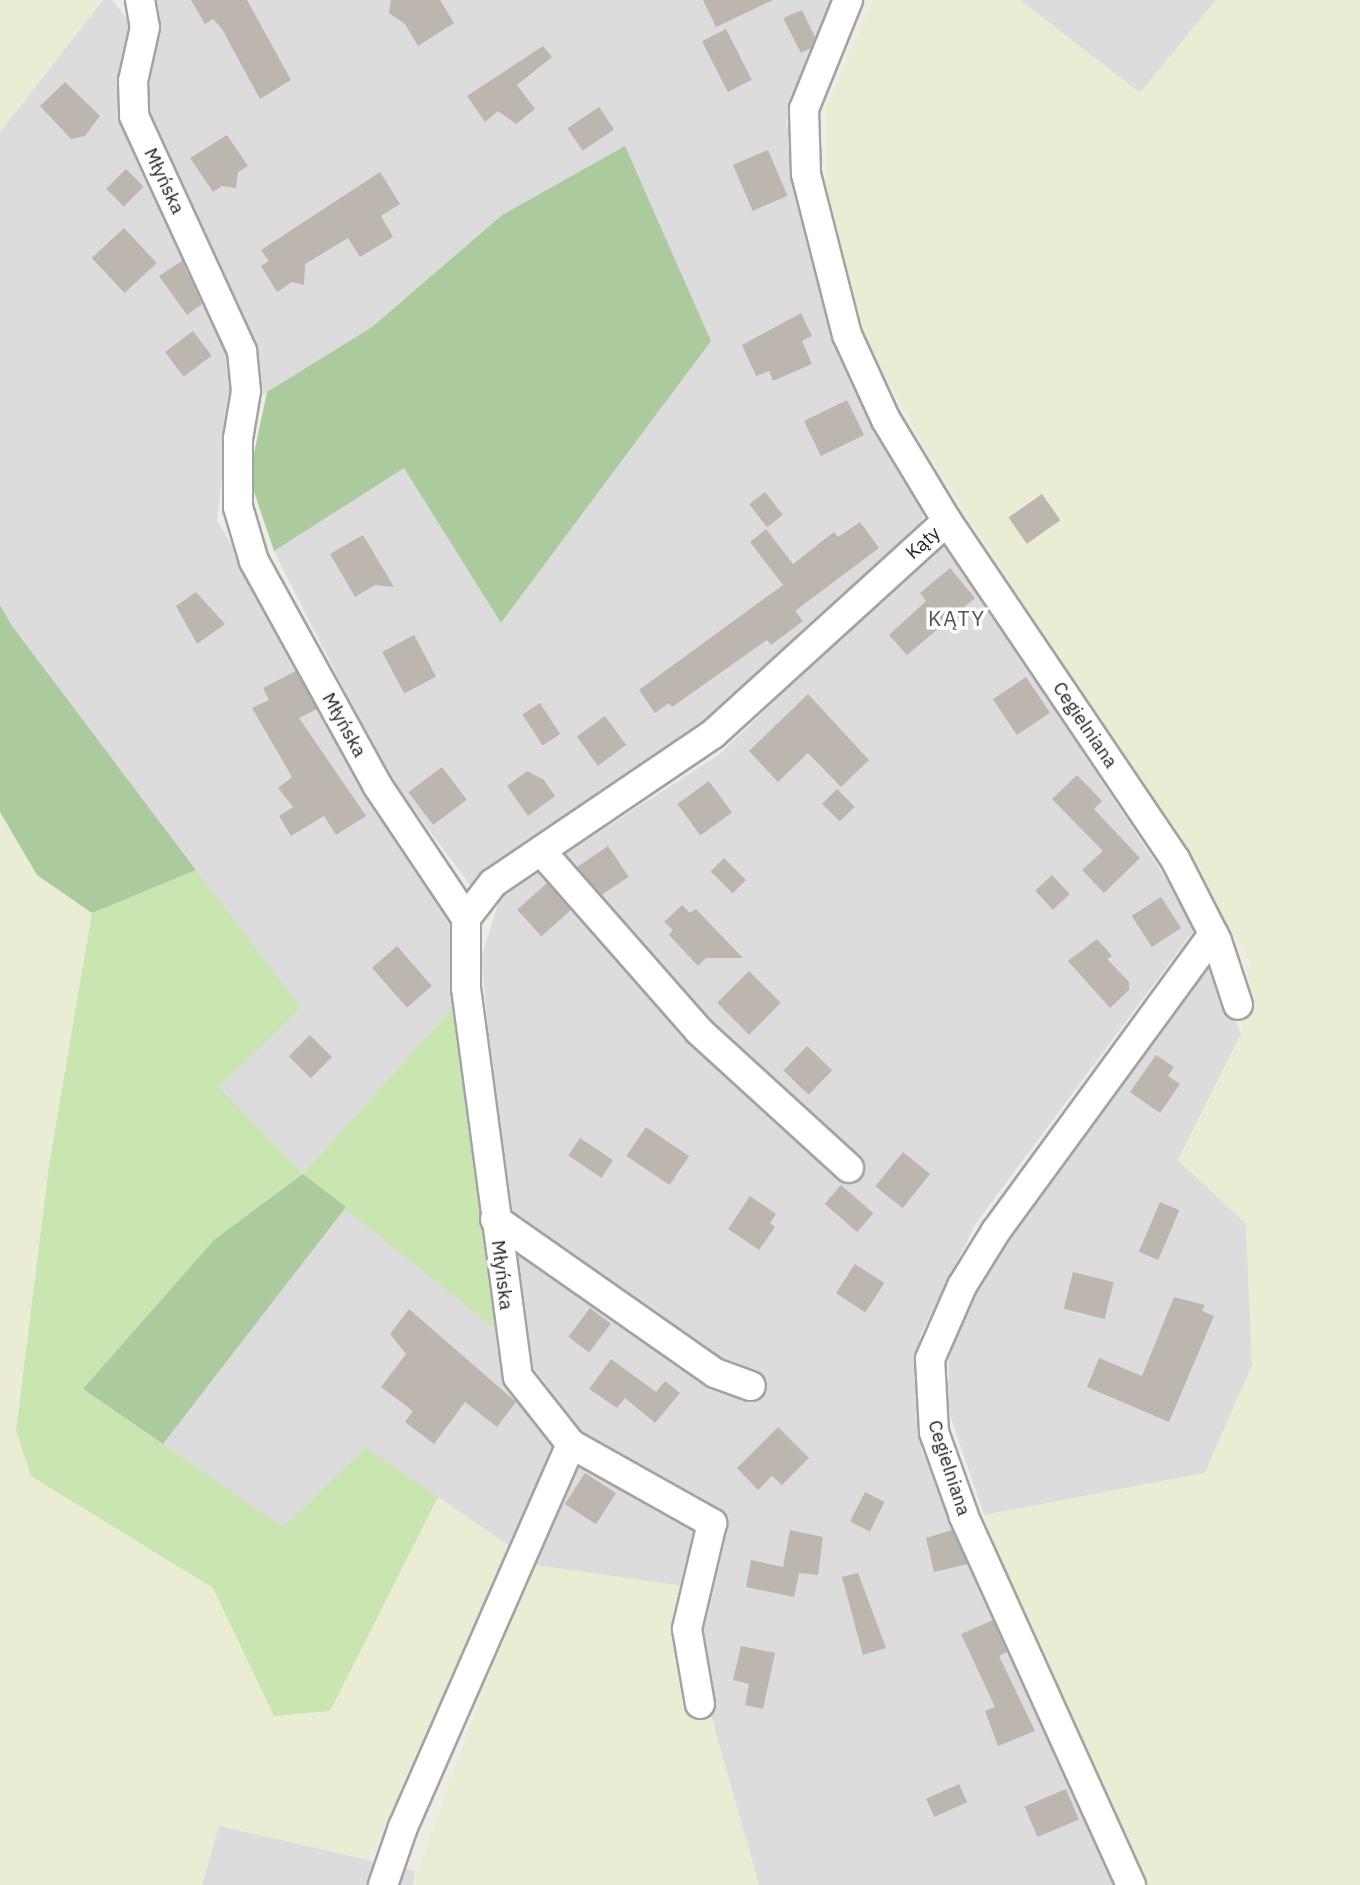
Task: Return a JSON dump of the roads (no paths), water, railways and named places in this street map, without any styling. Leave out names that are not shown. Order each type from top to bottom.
[{"type":"street","name":"Młyńska","points":[[140,0],[145,27],[133,81],[134,116],[242,351],[246,391],[238,439],[238,507],[254,561],[377,785],[466,918],[466,988],[518,1377],[571,1444],[712,1523],[687,1629],[700,1704]]},
{"type":"street","name":"Kąty","points":[[466,918],[493,883],[713,734],[947,521],[887,420],[847,335],[806,174],[804,109],[848,0]]},
{"type":"street","name":"Cegielniana","points":[[947,521],[1175,859],[1213,934],[1238,1005]]},
{"type":"street","points":[[541,850],[699,1031],[849,1168]]},
{"type":"street","name":"Cegielniana","points":[[1131,1885],[964,1516],[934,1432],[930,1359],[962,1286],[996,1231],[1213,934]]},
{"type":"street","points":[[495,1219],[715,1373],[751,1386]]},
{"type":"street","points":[[383,1885],[403,1827],[571,1444]]},
{"type":"district","name":"KĄTY","points":[[957,618]]}]
